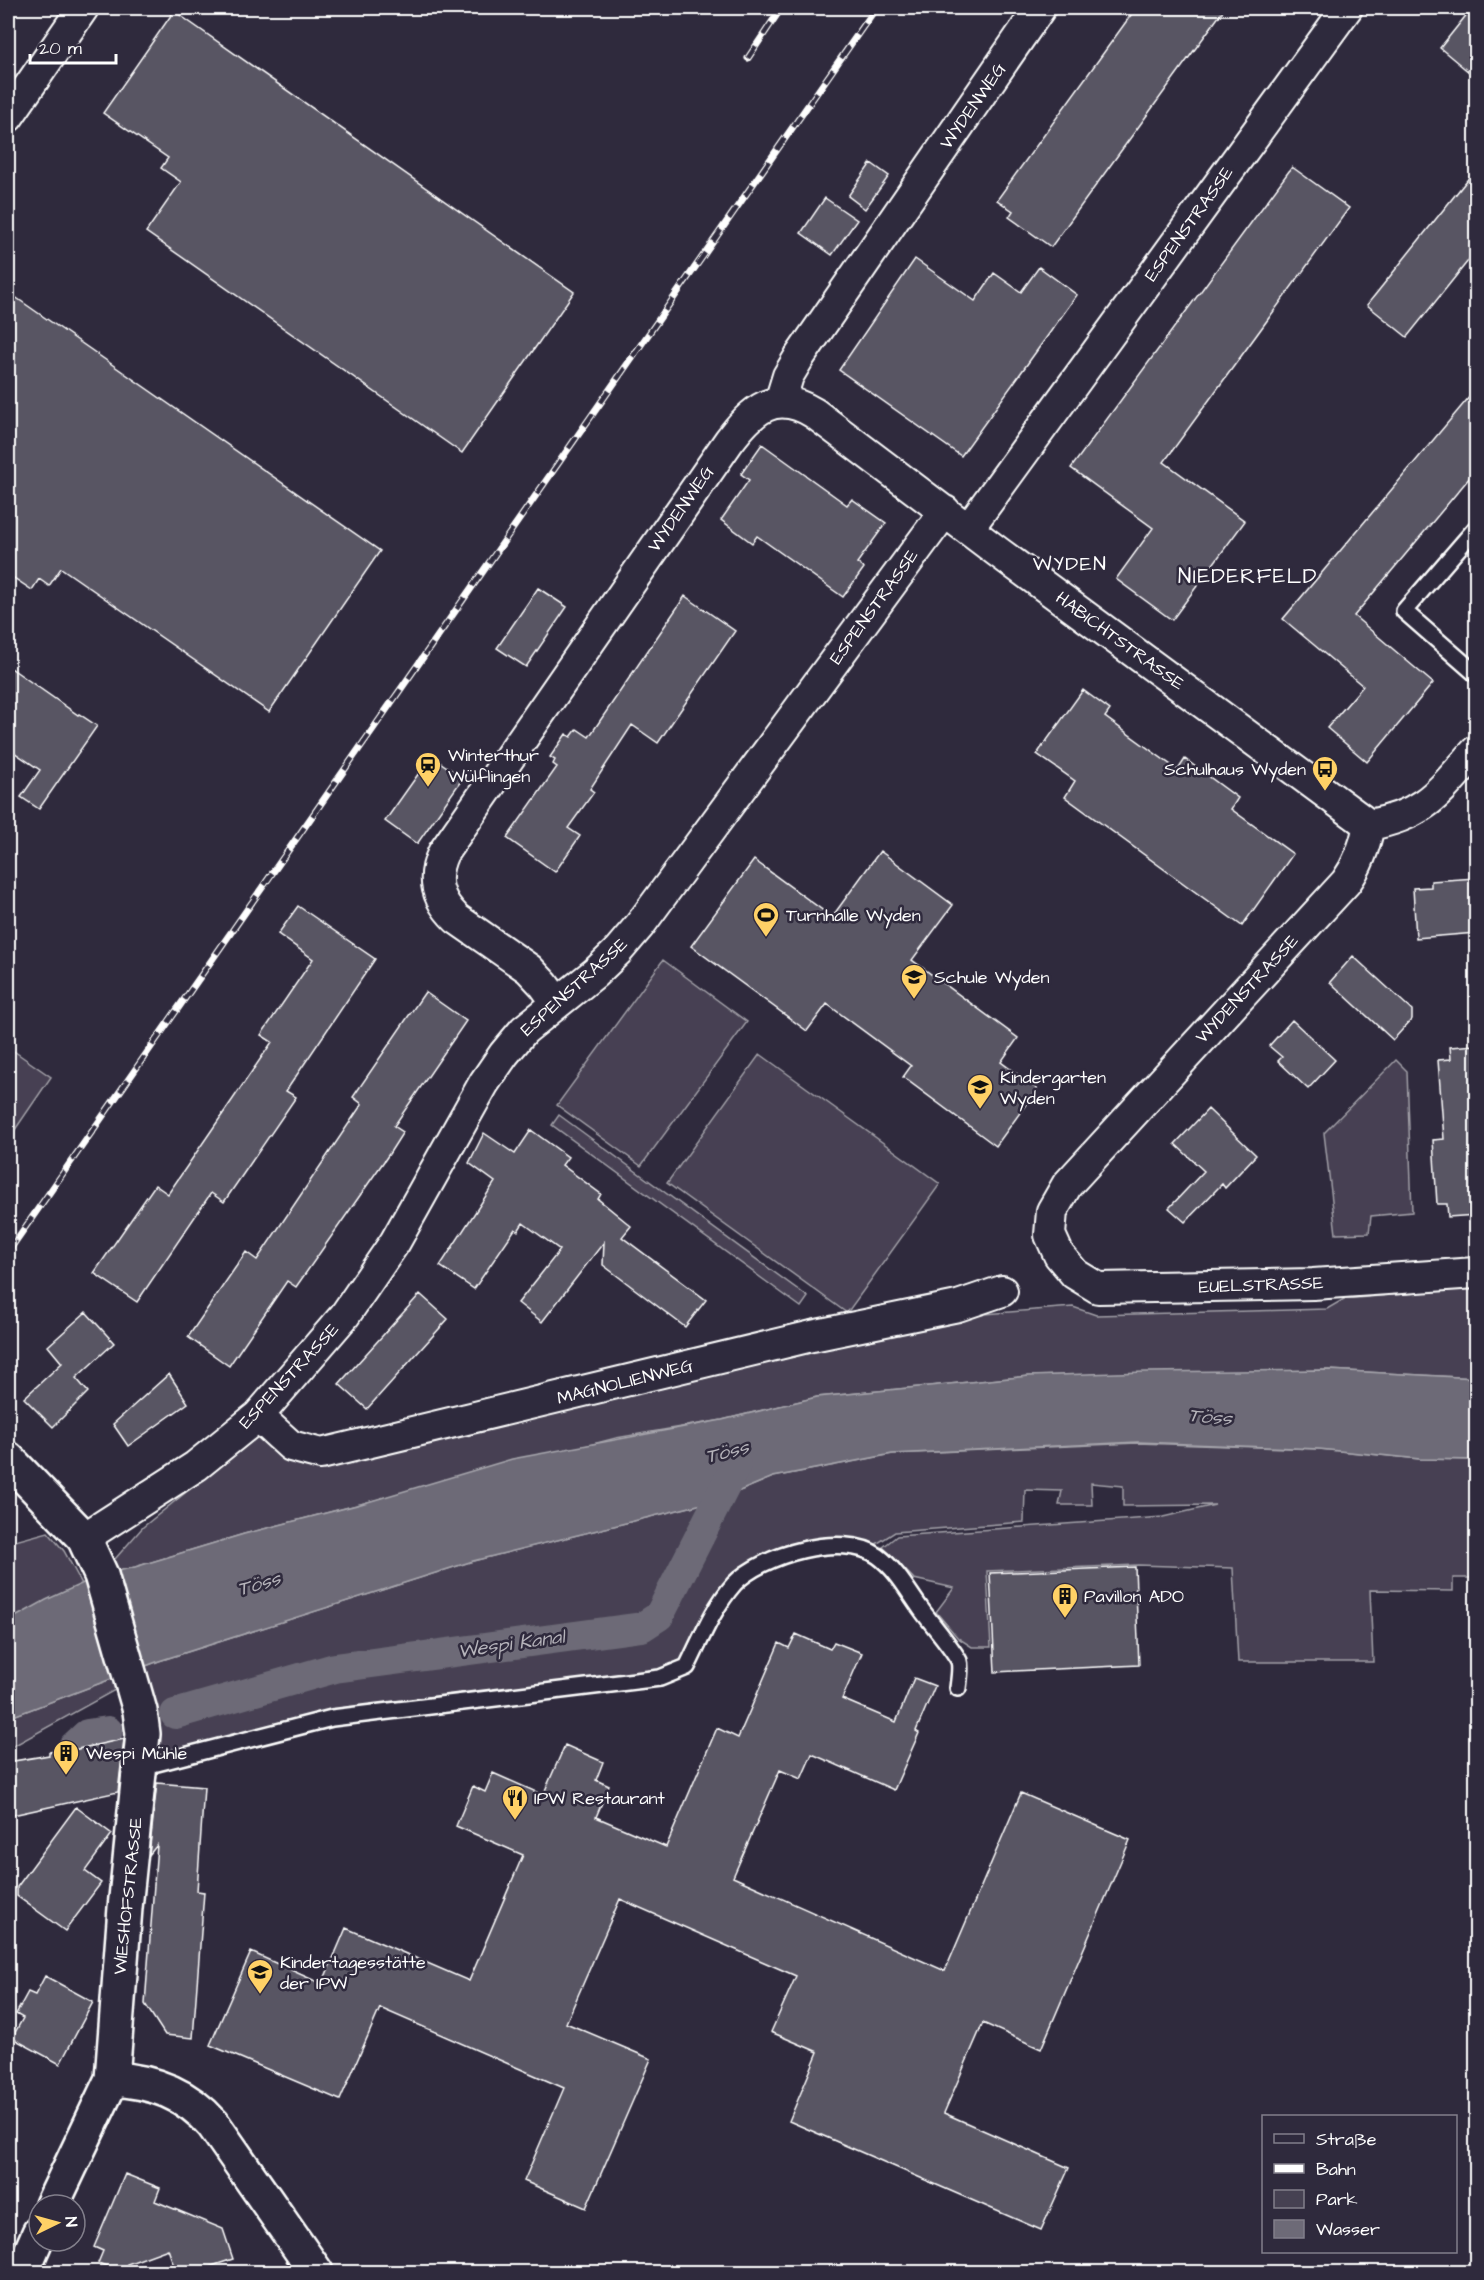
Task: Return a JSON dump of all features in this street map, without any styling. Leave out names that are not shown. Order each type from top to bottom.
[{"type":"street","points":[[8,117],[83,8]]},
{"type":"street","name":"WYDENWEG","points":[[557,1003],[537,976],[449,911],[442,902],[436,884],[438,863],[729,441],[751,414],[780,402],[788,376],[800,356],[1040,8]]},
{"type":"street","name":"ESPENSTRASSE","points":[[84,1538],[196,1466],[258,1416],[345,1315],[395,1242],[473,1103],[504,1054],[524,1030],[610,959],[640,925],[956,520],[1347,8]]},
{"type":"street","name":"HABICHTSTRASSE","points":[[780,402],[800,405],[814,413],[1369,825]]},
{"type":"street","points":[[1369,825],[1419,810],[1476,751]]},
{"type":"street","name":"WYDENSTRASSE","points":[[1059,1255],[1050,1235],[1052,1211],[1067,1185],[1346,882],[1356,869],[1369,825]]},
{"type":"street","name":"EUELSTRASSE","points":[[1059,1255],[1075,1274],[1098,1288],[1313,1284],[1476,1273]]},
{"type":"street","name":"MAGNOLIENWEG","points":[[258,1416],[291,1446],[321,1454],[812,1336],[958,1306],[1002,1291]]},
{"type":"street","name":"WIESHOFSTRASSE","points":[[8,1459],[84,1538],[101,1575],[141,1711],[143,1734],[141,1762],[125,1908],[112,2079]]},
{"type":"street","points":[[58,2193],[112,2079],[135,2080],[178,2095],[198,2107],[213,2124],[316,2272]]},
{"type":"street","points":[[22,2272],[30,2253]]},
{"type":"lane","points":[[1476,528],[1404,611],[1476,674]]},
{"type":"lane","points":[[141,1762],[157,1763],[332,1718],[660,1678],[687,1667],[714,1614],[735,1583],[763,1563],[798,1550],[838,1546],[867,1550],[878,1556],[894,1572],[959,1662],[958,1688]]},
{"type":"green space","points":[[663,960],[747,1022],[641,1166],[557,1105]]},
{"type":"green space","points":[[8,1047],[51,1077],[8,1140]]},
{"type":"green space","points":[[760,1054],[940,1184],[847,1313],[667,1183]]},
{"type":"green space","points":[[1396,1060],[1407,1071],[1412,1212],[1371,1216],[1369,1233],[1336,1234],[1324,1133]]},
{"type":"green space","points":[[559,1115],[808,1297],[801,1307],[552,1125]]},
{"type":"green space","points":[[1476,1288],[1476,1378],[1328,1370],[1029,1376],[817,1397],[722,1420],[616,1438],[244,1534],[101,1575],[143,1527],[268,1426],[291,1446],[985,1314],[1073,1307],[1096,1315],[1327,1309],[1344,1299]]},
{"type":"green space","points":[[1137,1443],[1319,1449],[1420,1459],[1476,1460],[1476,1578],[1453,1578],[1453,1591],[1370,1590],[1373,1662],[1238,1662],[1233,1568],[1138,1565],[987,1571],[991,1647],[972,1647],[958,1638],[936,1612],[954,1588],[914,1579],[883,1547],[897,1536],[1163,1517],[1215,1505],[1123,1506],[1123,1486],[1091,1483],[1092,1505],[1059,1505],[1062,1491],[1025,1490],[1024,1522],[895,1532],[867,1550],[799,1550],[735,1583],[687,1667],[332,1718],[157,1763],[131,1681],[8,1749],[8,1718],[159,1661],[473,1561],[718,1500],[773,1477],[893,1454]]},
{"type":"green space","points":[[48,1532],[64,1551],[82,1584],[8,1621],[8,1543]]},
{"type":"water","name":"Töss","points":[[1329,1370],[1476,1378],[1476,1460],[1420,1459],[1319,1449],[1138,1442],[892,1454],[773,1477],[718,1500],[473,1561],[159,1661],[8,1718],[8,1621],[46,1600],[101,1575],[244,1534],[361,1504],[512,1459],[722,1420],[817,1397],[1029,1376]]},
{"type":"building","points":[[1136,8],[1225,8],[1051,247],[1009,217],[1013,211],[997,200]]},
{"type":"building","points":[[1472,8],[1476,8],[1476,78],[1440,48]]},
{"type":"building","points":[[174,11],[574,292],[462,453],[146,232],[181,182],[161,168],[168,158],[103,113]]},
{"type":"building","points":[[871,163],[889,176],[865,209],[848,196]]},
{"type":"building","points":[[1292,167],[1349,208],[1164,462],[1245,521],[1172,620],[1116,579],[1153,528],[1071,468]]},
{"type":"building","points":[[1476,169],[1476,251],[1407,337],[1367,305]]},
{"type":"building","points":[[825,198],[857,220],[832,255],[801,233]]},
{"type":"building","points":[[915,259],[975,301],[994,273],[1021,292],[1039,267],[1077,295],[961,456],[839,370]]},
{"type":"building","points":[[8,292],[380,551],[269,712],[61,568],[49,586],[39,579],[32,590],[8,574]]},
{"type":"building","points":[[1476,389],[1476,470],[1354,616],[1433,683],[1367,762],[1327,728],[1363,686],[1283,619]]},
{"type":"building","points":[[762,444],[847,505],[852,499],[886,523],[857,563],[864,568],[843,597],[757,536],[752,543],[721,520],[749,480],[741,474]]},
{"type":"building","points":[[538,588],[567,607],[526,667],[497,648]]},
{"type":"building","points":[[685,596],[735,631],[658,743],[632,725],[590,789],[594,792],[568,828],[580,836],[555,872],[507,838],[557,767],[553,764],[555,760],[550,757],[566,734],[571,737],[577,729],[589,737]]},
{"type":"building","points":[[8,666],[97,726],[39,809],[21,797],[40,770],[8,748]]},
{"type":"building","points":[[1083,690],[1110,710],[1105,717],[1178,770],[1185,759],[1238,798],[1231,809],[1293,854],[1242,926],[1065,797],[1075,781],[1037,754]]},
{"type":"building","points":[[431,756],[463,778],[417,844],[385,821]]},
{"type":"building","points":[[880,851],[953,905],[912,960],[1018,1038],[1001,1062],[1037,1089],[996,1146],[903,1077],[911,1066],[827,1004],[807,1031],[691,946],[754,860],[832,917]]},
{"type":"building","points":[[1476,878],[1476,933],[1416,938],[1413,888],[1431,887],[1431,881]]},
{"type":"building","points":[[298,906],[375,959],[286,1091],[296,1097],[224,1202],[211,1193],[137,1302],[94,1273],[155,1185],[168,1194],[272,1042],[261,1035],[313,959],[278,934]]},
{"type":"building","points":[[1353,956],[1412,1010],[1412,1019],[1393,1040],[1330,982]]},
{"type":"building","points":[[425,992],[466,1021],[394,1126],[403,1132],[389,1154],[296,1287],[287,1281],[229,1366],[188,1337],[246,1252],[257,1260],[362,1104],[353,1097]]},
{"type":"building","points":[[1292,1020],[1335,1060],[1308,1089],[1278,1061],[1282,1057],[1269,1046]]},
{"type":"building","points":[[1476,1045],[1476,1215],[1448,1217],[1447,1204],[1437,1204],[1433,1140],[1444,1139],[1438,1060],[1451,1059],[1450,1047]]},
{"type":"building","points":[[1208,1109],[1256,1155],[1225,1188],[1222,1184],[1185,1222],[1169,1208],[1204,1171],[1175,1144]]},
{"type":"building","points":[[531,1130],[568,1157],[562,1165],[601,1194],[598,1199],[631,1226],[622,1237],[706,1300],[685,1327],[603,1265],[604,1242],[542,1322],[518,1303],[560,1250],[523,1223],[518,1231],[515,1229],[474,1289],[440,1266],[495,1182],[469,1163],[484,1133],[515,1154]]},
{"type":"building","points":[[420,1294],[448,1319],[367,1409],[339,1384]]},
{"type":"building","points":[[86,1312],[114,1343],[76,1378],[88,1392],[53,1427],[24,1398],[62,1363],[48,1346]]},
{"type":"building","points":[[169,1374],[188,1403],[128,1446],[113,1424]]},
{"type":"building","name":"Pavillon ADO","points":[[1135,1567],[1139,1665],[995,1672],[990,1573]]},
{"type":"building","points":[[796,1634],[830,1649],[834,1642],[862,1653],[842,1699],[896,1722],[914,1678],[935,1686],[916,1731],[919,1733],[894,1790],[812,1754],[801,1779],[780,1770],[733,1877],[945,1971],[1021,1793],[1130,1840],[1041,2049],[983,2023],[944,2113],[1069,2168],[1041,2230],[789,2121],[818,2052],[771,2032],[796,1976],[620,1899],[566,2023],[651,2059],[586,2208],[524,2181],[564,2088],[380,2008],[340,2100],[210,2045],[251,1952],[322,1984],[346,1928],[469,1981],[523,1855],[456,1826],[473,1786],[485,1792],[493,1773],[543,1795],[565,1745],[603,1762],[596,1780],[609,1786],[596,1817],[666,1847],[717,1728],[738,1738],[779,1643],[789,1648]]},
{"type":"building","name":"Wespi Mühle","points":[[124,1739],[118,1792],[8,1816],[8,1762],[49,1755],[49,1752],[73,1747],[73,1750]]},
{"type":"building","points":[[157,1783],[204,1787],[197,1891],[204,1892],[193,2038],[165,2035],[145,2004],[157,1845],[149,1855]]},
{"type":"building","points":[[76,1807],[112,1834],[85,1871],[101,1883],[65,1931],[17,1896],[17,1887]]},
{"type":"building","points":[[45,1976],[93,2002],[60,2064],[12,2038],[23,2018],[16,2014],[28,1992],[35,1995]]},
{"type":"building","points":[[125,2174],[160,2188],[155,2201],[223,2229],[233,2259],[194,2272],[176,2272],[168,2249],[127,2264],[123,2272],[98,2263],[103,2251],[94,2247]]},
{"type":"waterway","name":"Wespi Kanal","points":[[175,1714],[335,1668],[642,1627],[659,1616],[736,1465]]},
{"type":"waterway","name":"Wespi Kanal","points":[[73,1747],[87,1734],[108,1731]]},
{"type":"railway","points":[[8,1252],[876,8]]},
{"type":"railway","points":[[748,58],[780,10]]},
{"type":"place","name":"Winterthur Wülflingen","points":[[428,788]]},
{"type":"place","name":"Schulhaus Wyden","points":[[1325,792]]},
{"type":"place","name":"Turnhalle Wyden","points":[[766,938]]},
{"type":"place","name":"Schule Wyden","points":[[914,1000]]},
{"type":"place","name":"Kindergarten Wyden","points":[[980,1110]]},
{"type":"place","name":"Pavillon ADO","points":[[1065,1619]]},
{"type":"place","name":"Wespi Mühle","points":[[66,1776]]},
{"type":"place","name":"IPW Restaurant","points":[[515,1821]]},
{"type":"place","name":"Kindertagesstätte der IPW","points":[[260,1995]]},
{"type":"district","name":"WYDEN","points":[[1070,564]]},
{"type":"district","name":"NIEDERFELD","points":[[1248,576]]}]
